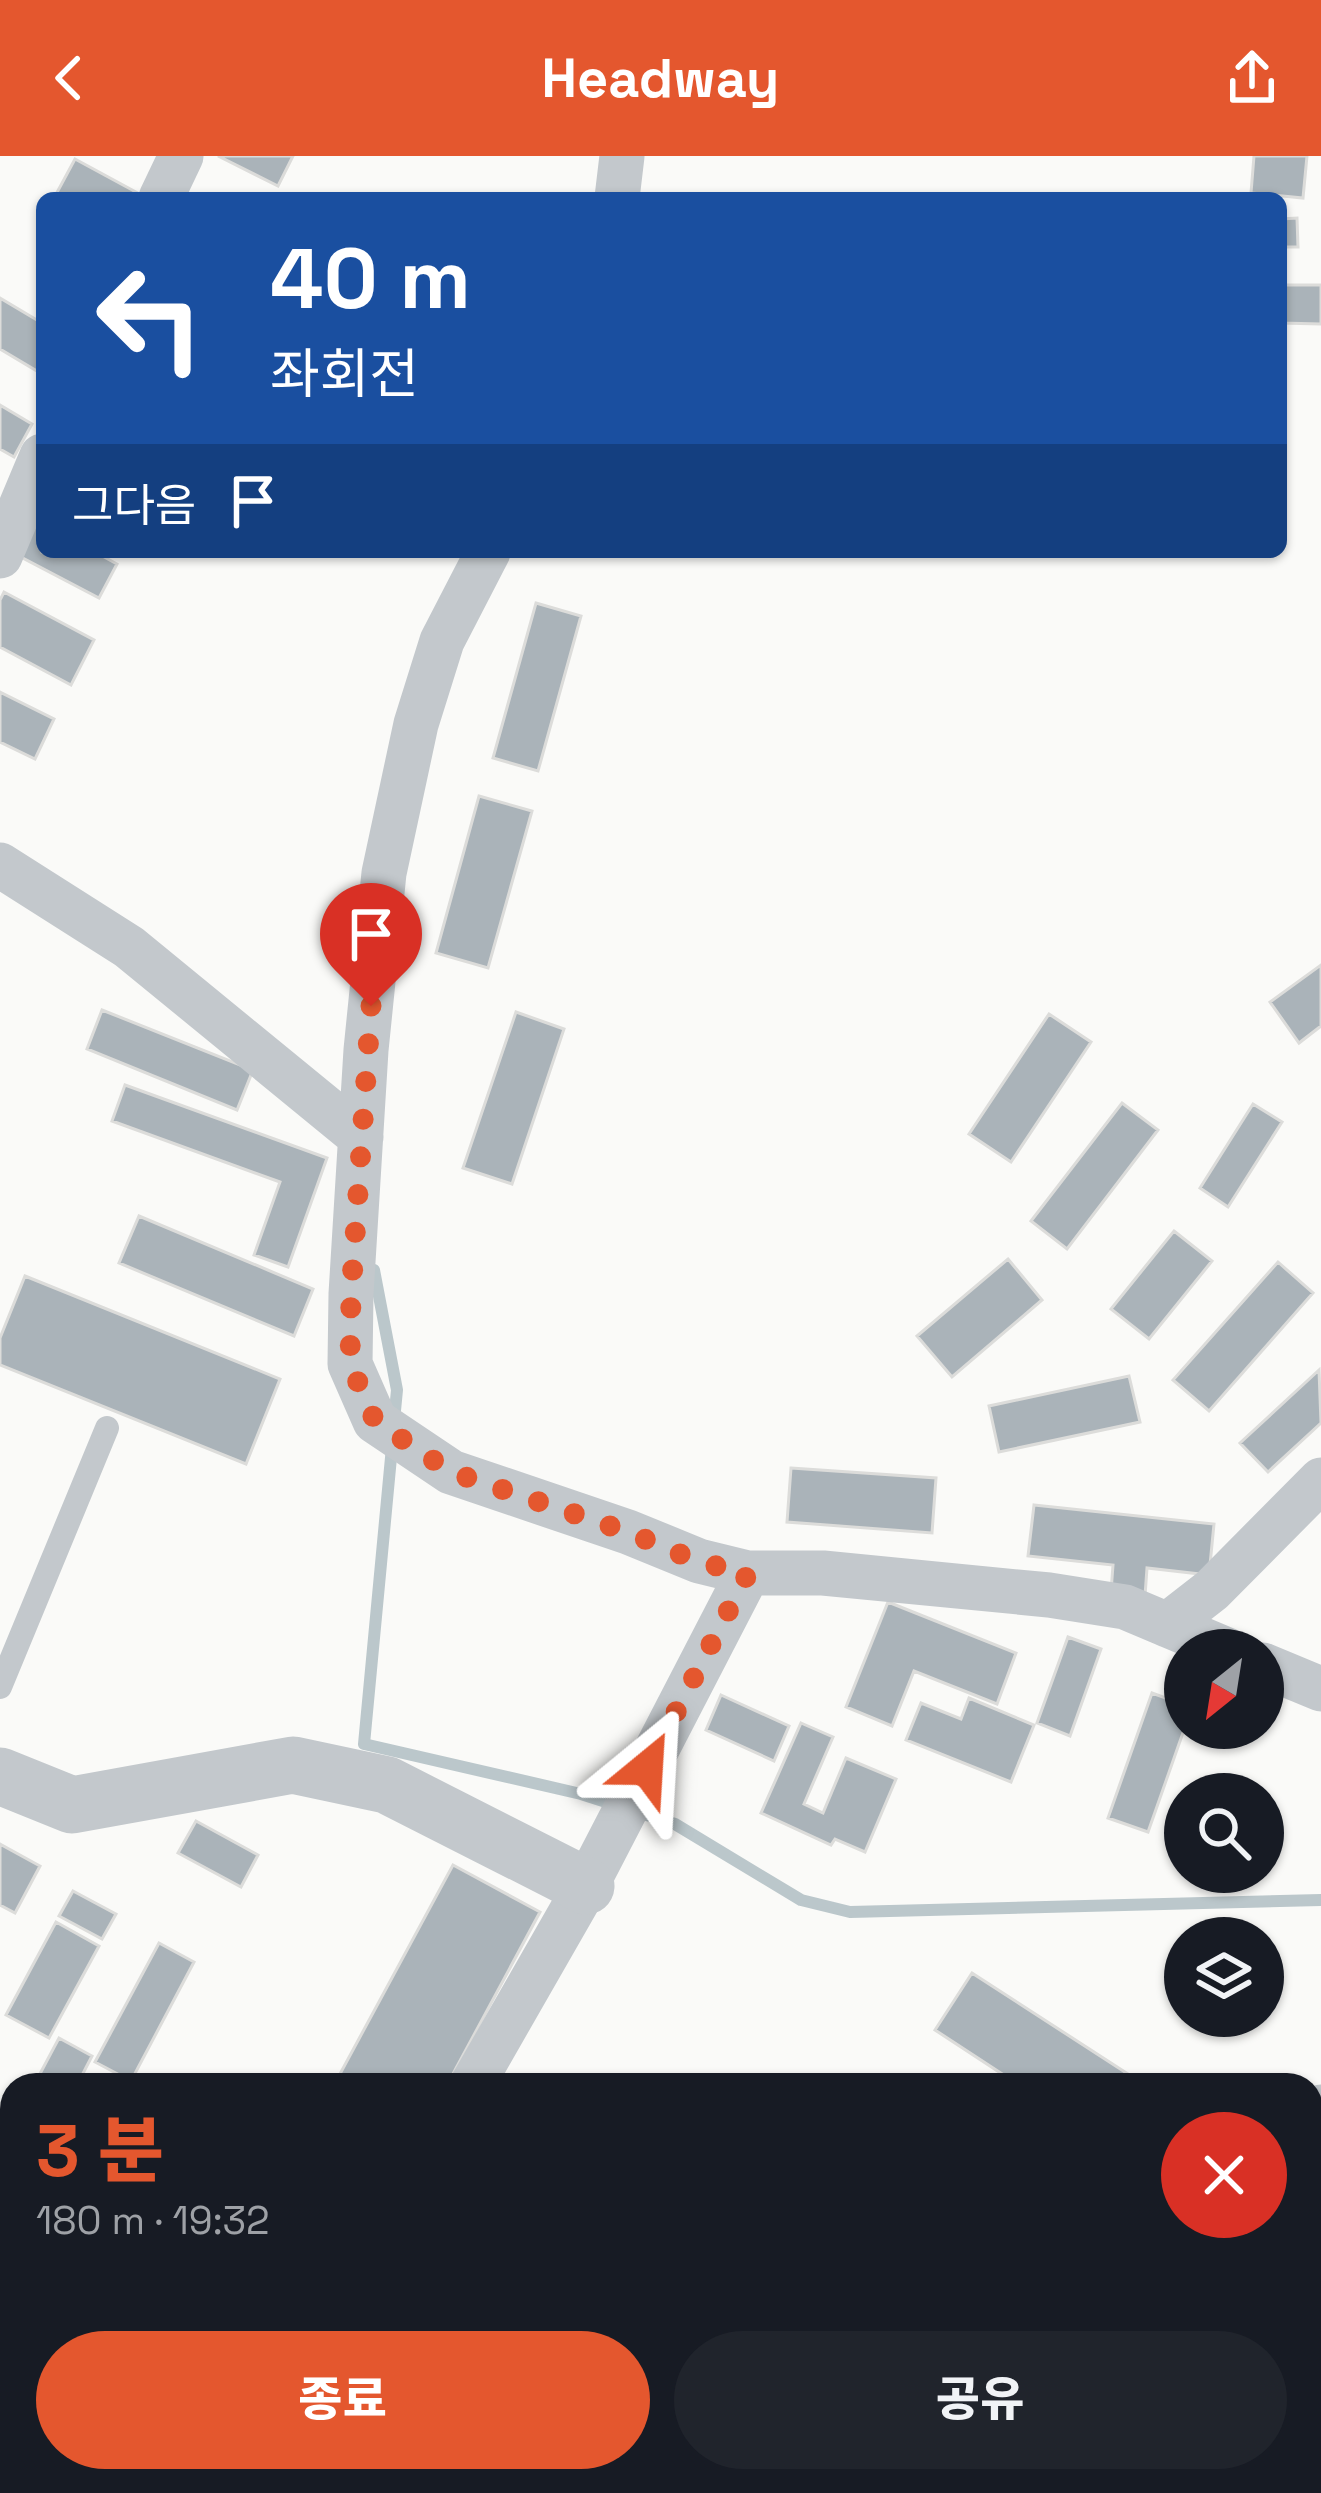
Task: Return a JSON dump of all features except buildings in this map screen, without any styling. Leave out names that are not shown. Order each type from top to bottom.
[{"type":"street","points":[[164,192],[181,156]]},
{"type":"street","points":[[618,192],[622,156]]},
{"type":"street","points":[[0,556],[36,471]]},
{"type":"street","points":[[485,558],[442,641],[416,724],[384,873],[361,1137],[350,1364],[375,1421],[451,1472],[628,1532],[699,1562],[748,1573],[823,1574],[1049,1595],[1125,1606],[1177,1629]]},
{"type":"street","points":[[0,865],[129,946],[361,1137]]},
{"type":"street","points":[[1167,1625],[1212,1590],[1321,1480]]},
{"type":"street","points":[[479,2073],[586,1886],[748,1573]]},
{"type":"street","points":[[1284,1674],[1321,1689]]},
{"type":"street","points":[[0,1776],[72,1805],[293,1765],[387,1785],[586,1886]]},
{"type":"lane","points":[[0,1687],[106,1428]]},
{"type":"waterway","points":[[374,1270],[397,1390],[394,1421]]},
{"type":"waterway","points":[[392,1447],[364,1744],[581,1794],[675,1824],[801,1900],[850,1912],[1321,1900]]},
{"type":"route","points":[[371,1006],[350,1364],[375,1421],[451,1472],[628,1532],[699,1562],[748,1573],[647,1768]]}]
